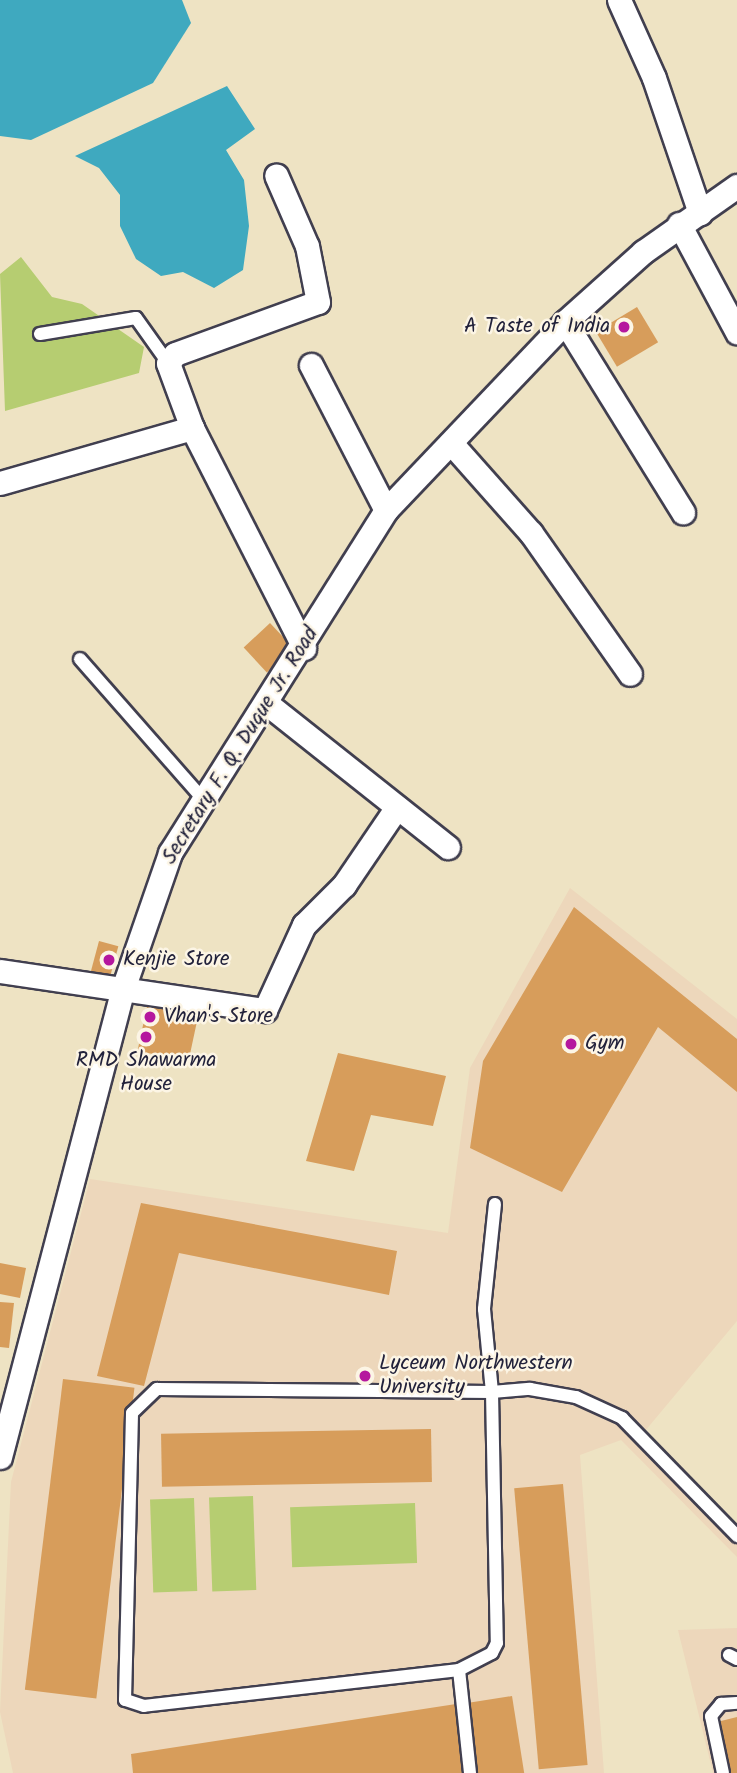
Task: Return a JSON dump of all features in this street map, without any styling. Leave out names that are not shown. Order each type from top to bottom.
[{"type":"street","points":[[619,0],[654,78],[700,213]]},
{"type":"street","points":[[276,175],[307,246],[318,302],[175,354],[168,363],[192,428],[304,648]]},
{"type":"street","name":"Secretary F. Q. Duque Jr. Road","points":[[0,1457],[124,986],[170,853],[304,648],[386,510],[565,322],[680,224],[737,186]]},
{"type":"street","points":[[680,224],[737,332]]},
{"type":"street","points":[[565,322],[683,512]]},
{"type":"street","points":[[311,365],[386,510]]},
{"type":"street","points":[[0,483],[192,428]]},
{"type":"street","points":[[451,443],[531,533],[630,674]]},
{"type":"street","points":[[266,703],[449,847]]},
{"type":"street","points":[[0,971],[124,986],[265,1010],[304,925],[344,885],[397,807]]},
{"type":"lane","points":[[40,334],[136,318],[168,363]]},
{"type":"lane","points":[[79,659],[203,799]]},
{"type":"lane","points":[[495,1204],[484,1309],[492,1392],[498,1643],[492,1653],[459,1670],[131,1705],[122,1694],[132,1413],[157,1389],[492,1392],[576,1397],[622,1418],[737,1536]]},
{"type":"lane","points":[[459,1670],[470,1773]]},
{"type":"lane","points":[[723,1773],[710,1716],[721,1704],[737,1703]]},
{"type":"shaded area","name":"Lyceum Northwestern University","points":[[570,888],[737,1019],[737,1321],[645,1431],[737,1525],[737,1557],[621,1440],[580,1455],[604,1773],[13,1773],[0,1712],[11,1482],[90,1179],[448,1233],[470,1068]]},
{"type":"shaded area","points":[[737,1628],[737,1773],[713,1773],[678,1630]]},
{"type":"green space","points":[[21,257],[52,297],[82,304],[144,347],[139,373],[5,411],[0,274]]},
{"type":"green space","points":[[253,1496],[256,1590],[212,1591],[209,1498]]},
{"type":"green space","points":[[194,1498],[197,1591],[153,1592],[150,1500]]},
{"type":"green space","points":[[415,1503],[417,1563],[292,1567],[290,1507]]},
{"type":"water","points":[[0,0],[182,0],[191,23],[153,83],[31,140],[0,136]]},
{"type":"water","points":[[227,86],[255,129],[226,150],[244,180],[249,226],[243,270],[214,288],[183,272],[161,276],[136,259],[120,226],[120,195],[99,168],[75,156]]},
{"type":"building","points":[[637,307],[658,342],[617,367],[596,332]]},
{"type":"building","points":[[270,623],[293,648],[267,672],[244,648]]},
{"type":"building","name":"Gym","points":[[574,907],[737,1039],[737,1092],[658,1027],[562,1192],[470,1148],[483,1061]]},
{"type":"building","points":[[99,941],[118,946],[110,976],[91,971]]},
{"type":"building","points":[[149,997],[200,1008],[188,1062],[138,1051]]},
{"type":"building","points":[[338,1053],[446,1076],[433,1126],[371,1115],[354,1171],[306,1161]]},
{"type":"building","points":[[141,1203],[397,1251],[389,1295],[179,1253],[144,1386],[97,1376]]},
{"type":"building","points":[[0,1263],[26,1268],[20,1298],[0,1294]]},
{"type":"building","points":[[0,1302],[14,1303],[9,1348],[0,1347]]},
{"type":"building","points":[[63,1379],[134,1388],[96,1698],[25,1690]]},
{"type":"building","points":[[431,1429],[432,1482],[162,1487],[161,1434]]},
{"type":"building","points":[[563,1484],[588,1765],[539,1769],[514,1488]]},
{"type":"building","points":[[512,1696],[524,1773],[477,1773],[466,1703]]},
{"type":"building","points":[[456,1704],[468,1773],[133,1773],[131,1754]]},
{"type":"building","points":[[737,1717],[737,1773],[728,1773],[717,1722]]},
{"type":"place","name":"A Taste of India","points":[[624,327]]},
{"type":"place","name":"Kenjie Store","points":[[109,960]]},
{"type":"place","name":"Vhan's Store","points":[[150,1017]]},
{"type":"place","name":"RMD Shawarma House","points":[[146,1037]]},
{"type":"place","name":"Gym","points":[[571,1044]]},
{"type":"place","name":"Lyceum Northwestern University","points":[[365,1376]]}]
